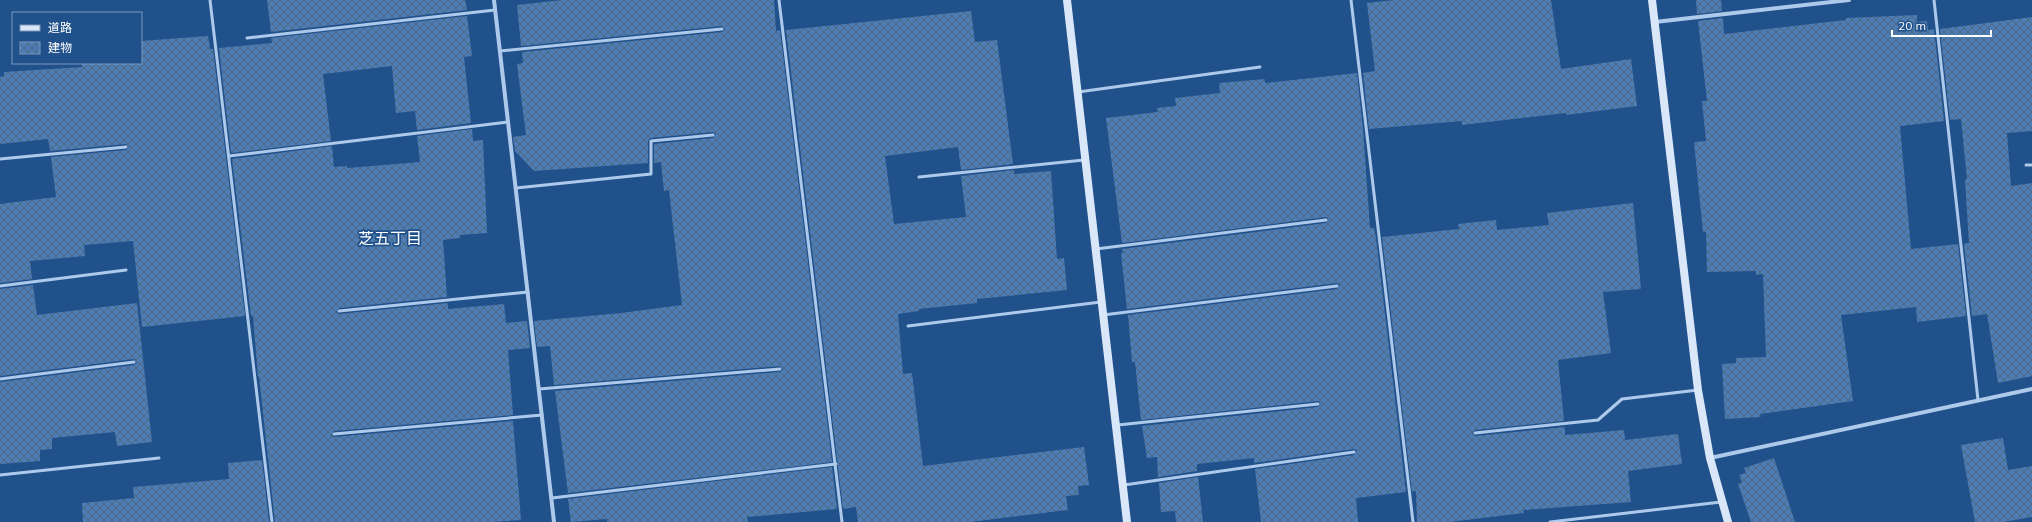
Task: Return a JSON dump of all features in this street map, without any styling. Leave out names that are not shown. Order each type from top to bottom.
[{"type":"street","points":[[494,0],[554,522]]},
{"type":"street","points":[[1067,0],[1127,522]]},
{"type":"street","points":[[1652,0],[1698,390],[1710,458],[1721,502],[1728,522]]},
{"type":"street","points":[[1655,22],[1849,0]]},
{"type":"street","points":[[1710,458],[2032,388]]},
{"type":"lane","points":[[210,0],[272,522]]},
{"type":"lane","points":[[779,0],[842,522]]},
{"type":"lane","points":[[1351,0],[1413,522]]},
{"type":"lane","points":[[1934,0],[1978,400]]},
{"type":"lane","points":[[247,38],[495,10]]},
{"type":"lane","points":[[500,51],[722,29]]},
{"type":"lane","points":[[1077,92],[1260,67]]},
{"type":"lane","points":[[228,156],[508,122]]},
{"type":"lane","points":[[516,188],[651,174],[651,141],[713,135]]},
{"type":"lane","points":[[0,159],[126,147]]},
{"type":"lane","points":[[919,177],[1085,160]]},
{"type":"lane","points":[[2026,165],[2032,165]]},
{"type":"lane","points":[[1096,249],[1326,220]]},
{"type":"lane","points":[[0,286],[126,270]]},
{"type":"lane","points":[[1103,315],[1337,286]]},
{"type":"lane","points":[[339,311],[528,292]]},
{"type":"lane","points":[[908,326],[1102,302]]},
{"type":"lane","points":[[0,379],[134,362]]},
{"type":"lane","points":[[539,389],[780,369]]},
{"type":"lane","points":[[1476,432],[1598,420],[1622,398],[1698,390]]},
{"type":"lane","points":[[1116,425],[1318,404]]},
{"type":"lane","points":[[334,434],[542,415]]},
{"type":"lane","points":[[1123,485],[1354,452]]},
{"type":"lane","points":[[0,475],[159,458]]},
{"type":"lane","points":[[552,498],[836,464]]},
{"type":"lane","points":[[1550,522],[1721,502]]},
{"type":"building","points":[[267,0],[465,0],[467,10],[271,32]]},
{"type":"building","points":[[562,0],[774,0],[776,31],[780,30],[832,462],[568,493],[555,391],[780,372],[783,369],[780,366],[554,385],[550,346],[537,347],[534,321],[621,313],[682,305],[669,190],[664,191],[661,162],[654,163],[654,144],[713,138],[716,134],[713,132],[650,138],[648,141],[648,163],[534,171],[515,151],[513,137],[526,135],[517,64],[523,63],[522,52],[722,32],[725,29],[722,26],[521,46],[517,5]]},
{"type":"building","points":[[1394,0],[1551,0],[1561,69],[1631,59],[1637,106],[1566,115],[1566,113],[1462,125],[1462,121],[1369,129],[1363,73],[1375,71],[1367,3]]},
{"type":"building","points":[[1696,0],[1721,0],[1722,11],[1697,14]]},
{"type":"building","points":[[971,11],[975,42],[997,40],[1013,164],[961,170],[958,147],[885,156],[894,224],[966,217],[961,176],[1014,170],[1014,174],[1051,171],[1057,259],[1064,258],[1067,290],[977,299],[977,303],[919,309],[919,311],[898,314],[903,374],[912,373],[923,466],[1084,447],[1089,485],[1078,486],[1079,495],[1066,496],[1068,510],[970,522],[858,522],[856,507],[843,509],[786,30]]},
{"type":"building","points":[[1917,15],[1917,22],[1927,21],[1928,30],[1934,29],[1944,121],[1900,126],[1911,249],[1958,244],[1966,316],[1917,322],[1916,307],[1841,315],[1853,401],[1760,414],[1761,417],[1725,419],[1722,364],[1736,363],[1736,358],[1766,357],[1763,274],[1756,275],[1756,271],[1707,272],[1706,232],[1703,232],[1694,142],[1706,141],[1702,101],[1707,101],[1698,21],[1723,18],[1724,34],[1846,20],[1846,18]]},
{"type":"building","points":[[467,16],[472,56],[464,57],[471,123],[417,130],[415,111],[396,113],[392,66],[323,74],[331,141],[231,153],[219,48],[272,43],[271,38]]},
{"type":"building","points":[[2032,17],[2032,131],[2007,133],[2011,186],[2032,183],[2032,376],[1998,383],[1987,314],[1972,316],[1964,244],[1969,243],[1965,180],[1967,179],[1961,119],[1950,120],[1940,29]]},
{"type":"building","points":[[208,36],[210,49],[213,49],[245,316],[142,327],[133,241],[84,245],[85,256],[30,261],[32,279],[0,283],[0,204],[56,197],[51,157],[126,150],[129,147],[126,144],[50,151],[48,139],[0,144],[0,77],[4,76],[4,72],[82,67],[82,64],[142,64],[142,41]]},
{"type":"building","points":[[1357,73],[1363,129],[1370,228],[1374,228],[1376,238],[1406,492],[1356,498],[1358,522],[1261,522],[1255,469],[1354,455],[1357,450],[1354,449],[1254,463],[1254,458],[1197,464],[1197,471],[1158,477],[1157,457],[1147,458],[1142,426],[1318,407],[1321,403],[1318,401],[1141,420],[1135,362],[1132,362],[1128,315],[1337,289],[1340,285],[1337,283],[1127,309],[1121,253],[1123,253],[1122,249],[1326,223],[1329,219],[1326,217],[1122,243],[1106,118],[1158,112],[1157,108],[1176,106],[1175,98],[1220,93],[1219,83],[1265,79],[1265,83]]},
{"type":"building","points":[[472,129],[473,141],[483,140],[487,233],[460,235],[460,238],[443,240],[447,297],[339,308],[336,312],[339,314],[448,303],[448,309],[504,304],[506,323],[527,321],[530,348],[508,350],[513,415],[334,431],[331,435],[334,437],[513,421],[521,520],[491,522],[275,522],[259,376],[258,377],[253,316],[251,316],[232,159],[332,146],[334,167],[347,166],[347,168],[420,162],[417,136]]},
{"type":"building","points":[[1633,203],[1641,289],[1603,292],[1611,353],[1558,360],[1564,421],[1475,430],[1472,434],[1475,436],[1565,427],[1565,435],[1624,430],[1625,440],[1678,434],[1682,464],[1628,471],[1631,502],[1523,510],[1524,513],[1449,522],[1417,522],[1416,491],[1412,492],[1382,237],[1459,229],[1458,224],[1496,220],[1497,230],[1549,225],[1547,213]]},
{"type":"building","points":[[33,285],[37,315],[137,303],[152,442],[117,446],[115,432],[52,438],[52,449],[40,450],[40,461],[0,464],[0,382],[134,365],[137,363],[134,359],[0,376],[0,289]]},
{"type":"building","points":[[2003,438],[2008,470],[2032,466],[2032,517],[2003,522],[1975,522],[1961,445]]},
{"type":"building","points":[[1774,458],[1795,522],[1751,522],[1738,484],[1742,482],[1739,475],[1746,473],[1744,468]]},
{"type":"building","points":[[262,460],[269,522],[83,522],[82,503],[134,498],[133,487],[229,479],[228,463]]},
{"type":"building","points":[[832,467],[837,509],[747,517],[748,522],[607,522],[607,519],[571,522],[568,499]]},
{"type":"building","points":[[1198,477],[1203,522],[1176,522],[1175,511],[1161,512],[1159,483]]},
{"type":"district","name":"芝五丁目","points":[[390,238]]}]
